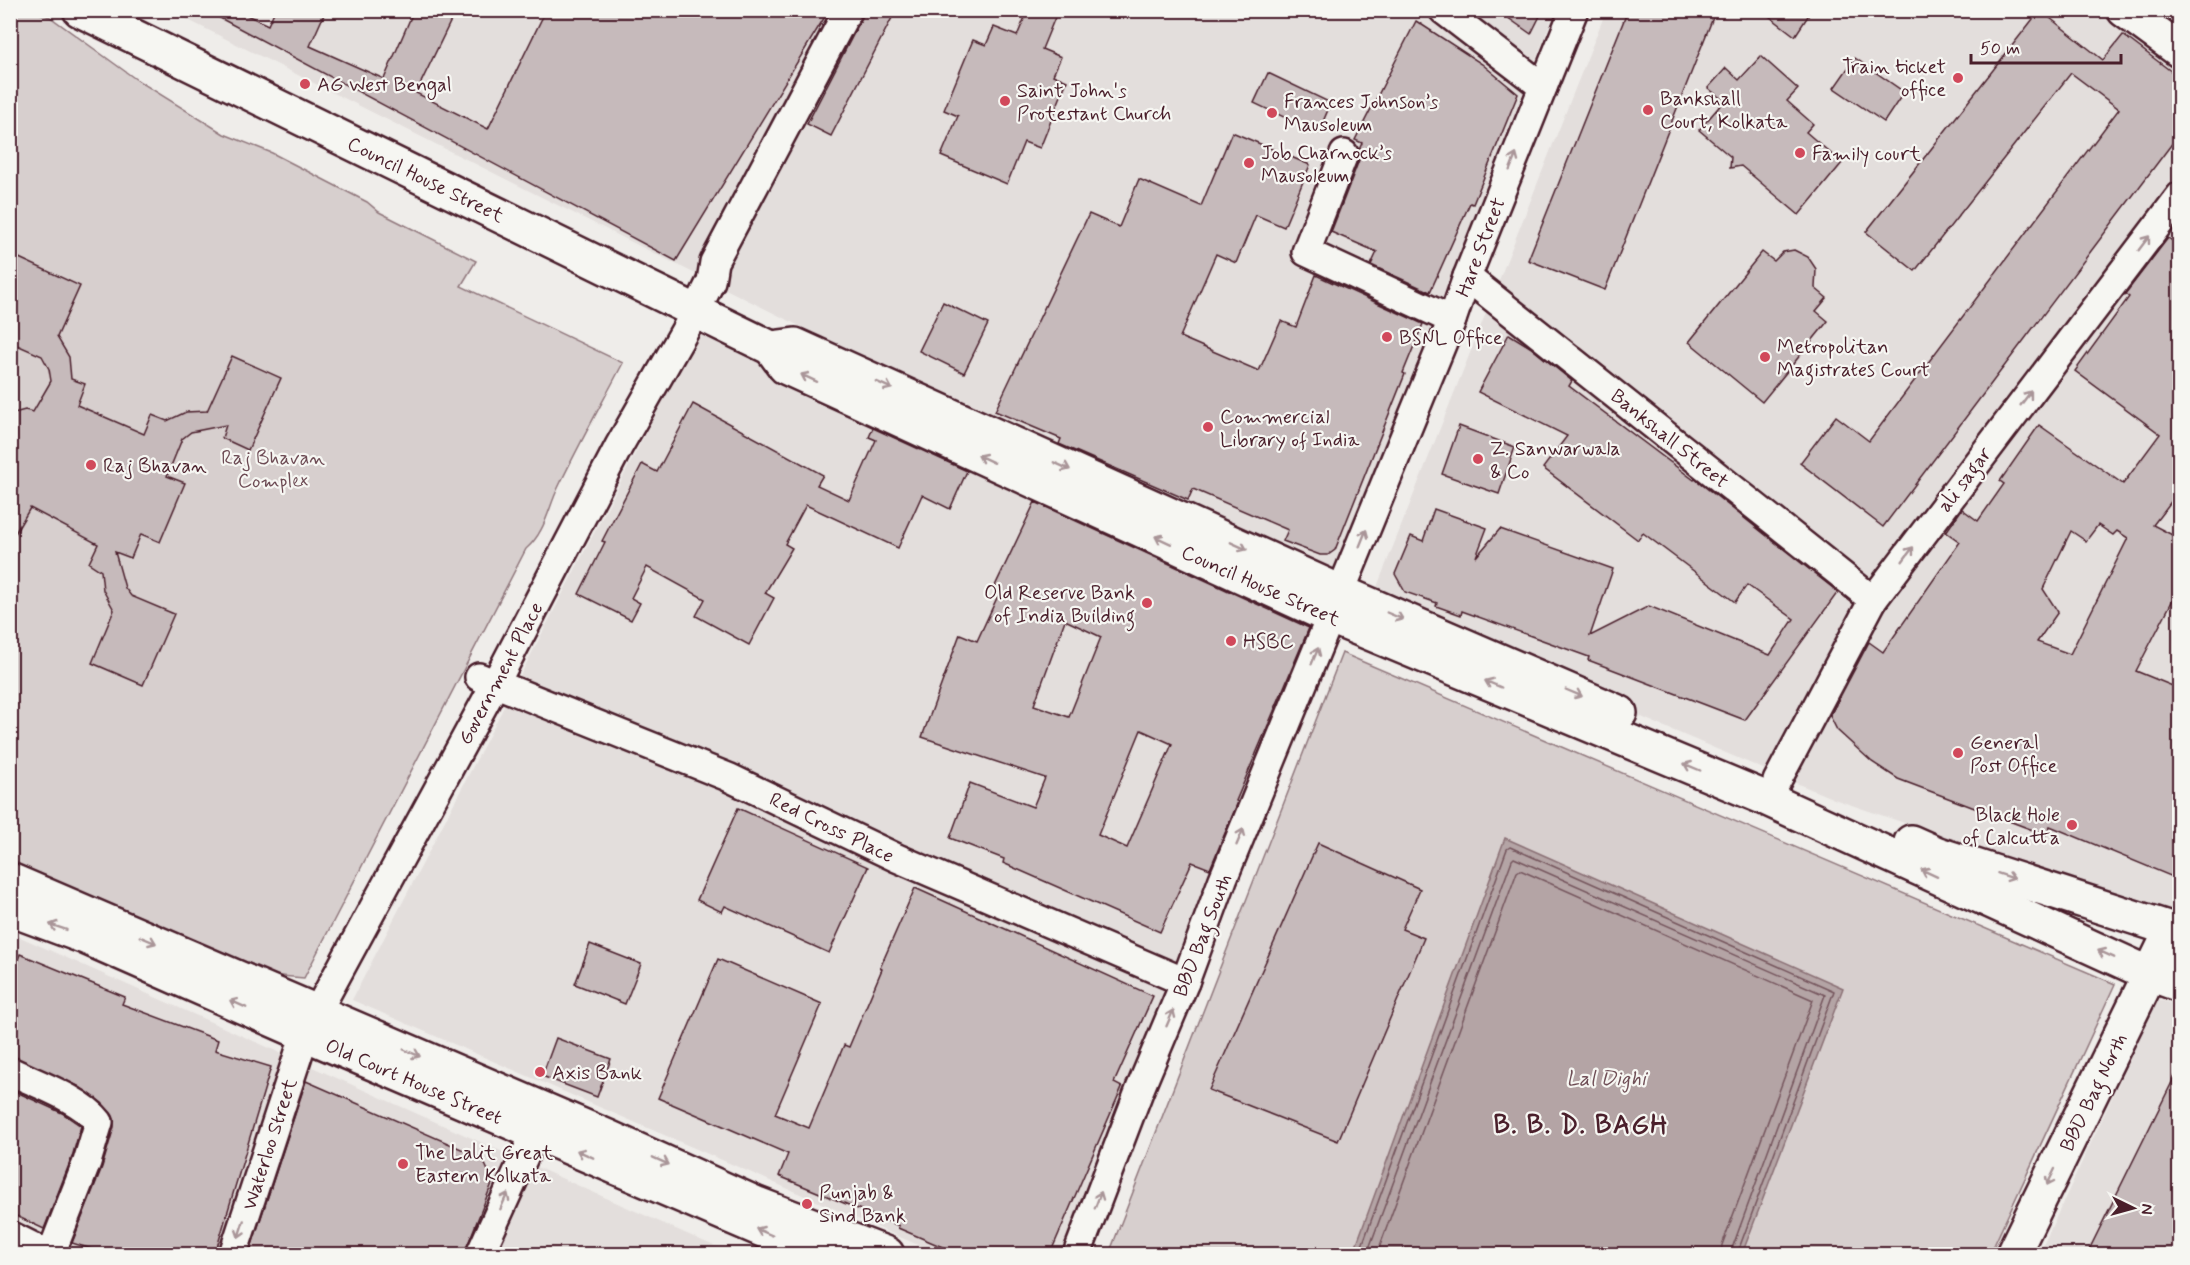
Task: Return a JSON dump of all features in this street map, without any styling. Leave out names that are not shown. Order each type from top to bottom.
[{"type":"main road","name":"Council House Street","points":[[80,10],[111,18],[771,348],[795,345],[1336,605],[1771,789]]},
{"type":"main road","points":[[2124,10],[2180,51]]},
{"type":"main road","points":[[1771,789],[1938,854],[2176,930]]},
{"type":"main road","points":[[1771,789],[2165,980]]},
{"type":"main road","points":[[10,880],[304,1020],[757,1204],[887,1254]]},
{"type":"main road","name":"Old Court House Street","points":[[10,909],[304,1020],[535,1133],[818,1254]]},
{"type":"main road","name":"BBD Bag North","points":[[2013,1254],[2165,980],[2176,930]]},
{"type":"street","name":"Waterloo Street","points":[[233,1254],[304,1020],[688,308],[698,272],[714,262],[848,10]]},
{"type":"street","points":[[1443,10],[1543,87]]},
{"type":"street","name":"Hare Street","points":[[1336,605],[1452,320],[1574,10]]},
{"type":"street","points":[[1344,154],[1306,252],[1452,320]]},
{"type":"street","name":"ali sagar","points":[[1771,789],[1873,600],[2180,196]]},
{"type":"street","name":"Bankshall Street","points":[[1467,277],[1873,600]]},
{"type":"street","name":"BBD Bag South","points":[[1077,1254],[1140,1089],[1185,982],[1222,879],[1336,605]]},
{"type":"street","name":"Red Cross Place","points":[[487,680],[729,777],[897,858],[1185,982]]},
{"type":"street","points":[[10,1071],[73,1102],[92,1114],[99,1122],[87,1162],[50,1254],[10,1235]]},
{"type":"street","points":[[480,1254],[535,1133]]},
{"type":"shaded area","points":[[170,11],[1555,11],[1327,590]]},
{"type":"shaded area","points":[[1606,11],[2104,11],[2179,67],[2179,917],[1834,799],[1371,602]]},
{"type":"shaded area","points":[[709,311],[1325,600],[1075,1254],[939,1254],[352,1000]]},
{"type":"shaded area","points":[[11,933],[732,1254],[11,1254]]},
{"type":"shaded area","points":[[2158,999],[2179,1006],[2179,1254],[2039,1254]]},
{"type":"green space","name":"Raj Bhavan Complex","points":[[31,10],[50,17],[137,80],[224,134],[272,153],[367,202],[379,212],[476,261],[461,286],[623,363],[566,472],[538,536],[526,549],[304,978],[258,974],[11,864],[10,11]]},
{"type":"green space","points":[[1342,653],[2115,984],[1990,1254],[1109,1254]]},
{"type":"water","name":"Lal Dighi","points":[[1505,838],[1843,988],[1742,1254],[1353,1254]]},
{"type":"building","points":[[205,10],[236,10],[268,25],[275,10],[326,10],[310,46],[384,79],[414,10],[456,10],[416,93],[488,129],[546,10],[829,10],[676,261]]},
{"type":"building","points":[[866,10],[896,10],[831,136],[807,124]]},
{"type":"building","points":[[1028,10],[1058,10],[1042,49],[1061,57],[1053,75],[1067,81],[1040,148],[1024,142],[1007,184],[941,156],[958,116],[944,110],[973,40],[986,45],[994,27],[1017,36]]},
{"type":"building","points":[[1497,10],[1543,10],[1531,34]]},
{"type":"building","points":[[1628,10],[1716,10],[1605,290],[1528,260]]},
{"type":"building","points":[[1761,10],[1812,10],[1795,36]]},
{"type":"building","points":[[2040,10],[2103,60],[2123,35],[2180,78],[2180,133],[1883,527],[1800,463],[1836,416],[1869,441],[2119,109],[2071,73],[1915,271],[1866,232]]},
{"type":"building","points":[[1416,21],[1482,64],[1518,94],[1473,204],[1470,203],[1430,292],[1371,265],[1377,252],[1331,232],[1359,160],[1362,143],[1355,140]]},
{"type":"building","points":[[1761,56],[1798,89],[1787,101],[1813,124],[1806,132],[1842,163],[1799,215],[1741,166],[1730,168],[1731,157],[1699,130],[1724,101],[1708,88],[1726,68],[1739,80]]},
{"type":"building","points":[[1855,58],[1904,92],[1884,122],[1834,88]]},
{"type":"building","points":[[1268,73],[1331,103],[1318,133],[1254,103]]},
{"type":"building","points":[[1232,132],[1310,165],[1284,227],[1256,215],[1236,263],[1216,254],[1180,337],[1259,371],[1281,321],[1296,327],[1316,275],[1423,324],[1335,550],[1328,555],[1320,555],[1283,541],[1288,530],[1193,489],[1188,500],[1059,444],[1061,439],[995,411],[1089,214],[1119,227],[1139,179],[1201,206]]},
{"type":"building","points":[[2168,238],[2180,246],[2180,490],[2153,525],[2180,539],[2180,586],[2136,671],[2180,689],[2180,880],[2050,826],[2046,835],[1898,779],[1872,762],[1837,730],[1830,716],[1869,642],[1883,652],[1960,542],[1946,532],[1962,509],[1978,521],[2004,484],[2000,481],[2039,425],[2123,484],[2160,434],[2075,371],[2129,297],[2125,294]],"holes":[[[2098,525],[2113,535],[2117,531],[2128,538],[2070,654],[2037,642],[2058,612],[2043,589],[2071,531],[2086,541]]]},
{"type":"building","points":[[1794,250],[1808,257],[1816,269],[1815,288],[1827,298],[1816,311],[1828,321],[1762,402],[1689,342],[1762,252],[1774,261],[1783,252]]},
{"type":"building","name":"Raj Bhavan","points":[[17,257],[80,286],[57,337],[69,357],[71,379],[85,384],[77,405],[144,434],[152,415],[167,421],[186,412],[207,411],[232,356],[281,378],[248,450],[222,438],[226,425],[191,432],[182,439],[167,476],[185,483],[160,542],[141,534],[131,558],[115,552],[125,588],[131,596],[174,614],[143,685],[92,663],[114,610],[103,590],[101,571],[89,563],[98,544],[30,508],[10,542],[10,414],[25,410],[33,412],[51,381],[49,369],[42,356],[10,342],[10,272]]},
{"type":"building","points":[[943,302],[988,324],[964,373],[919,351]]},
{"type":"building","points":[[1509,334],[1530,347],[1572,381],[1569,386],[1695,479],[1838,592],[1745,720],[1588,660],[1589,657],[1462,611],[1461,615],[1436,606],[1437,603],[1405,592],[1395,574],[1411,536],[1423,541],[1434,509],[1487,528],[1476,557],[1500,529],[1613,569],[1590,636],[1649,606],[1770,655],[1794,619],[1747,585],[1735,602],[1643,533],[1638,540],[1543,468],[1567,436],[1478,392]]},
{"type":"building","points":[[693,404],[823,475],[817,485],[849,500],[876,440],[869,437],[873,428],[967,471],[950,509],[922,495],[898,548],[806,505],[785,544],[792,548],[765,593],[774,598],[749,645],[696,616],[705,599],[647,567],[631,598],[640,603],[631,620],[579,594],[605,542],[602,541],[642,464],[657,472]]},
{"type":"building","points":[[1459,426],[1515,447],[1499,494],[1442,474]]},
{"type":"building","points":[[1035,502],[1309,628],[1210,869],[1192,862],[1160,932],[1003,863],[1004,859],[950,838],[970,783],[1033,807],[1045,778],[922,737],[960,634],[977,641],[1001,589],[995,586]],"holes":[[[1065,620],[1101,637],[1069,717],[1034,705]],[[1141,730],[1172,744],[1127,848],[1098,835]]]},
{"type":"building","points":[[738,808],[868,867],[829,953],[725,906],[722,912],[697,900]]},
{"type":"building","points":[[1318,843],[1420,889],[1402,929],[1424,938],[1338,1141],[1209,1090]]},
{"type":"building","points":[[915,888],[1153,996],[1114,1083],[1122,1087],[1050,1254],[959,1254],[898,1228],[899,1226],[779,1176],[788,1154],[658,1098],[718,959],[822,1004],[775,1114],[809,1128],[844,1045],[849,1047]]},
{"type":"building","points":[[590,944],[641,964],[625,1004],[575,984]]},
{"type":"building","points":[[20,954],[125,997],[122,1004],[218,1040],[215,1050],[271,1067],[215,1254],[108,1254],[72,1243],[102,1167],[114,1127],[114,1119],[102,1103],[78,1086],[10,1056],[10,981]]},
{"type":"building","points":[[556,1038],[611,1059],[597,1097],[542,1076]]},
{"type":"building","points":[[2180,1066],[2180,1254],[2087,1254]]},
{"type":"building","points":[[306,1081],[482,1158],[493,1181],[464,1254],[249,1254]]},
{"type":"building","points":[[10,1089],[62,1113],[81,1126],[72,1157],[44,1229],[10,1213]]},
{"type":"place","name":"Train ticket office","points":[[1958,78]]},
{"type":"place","name":"AG West Bengal","points":[[305,84]]},
{"type":"place","name":"Saint John's Protestant Church","points":[[1005,101]]},
{"type":"place","name":"Bankshall Court, Kolkata","points":[[1648,110]]},
{"type":"place","name":"Frances Johnson’s Mausoleum","points":[[1272,113]]},
{"type":"place","name":"Family court","points":[[1800,153]]},
{"type":"place","name":"Job Charnock’s Mausoleum","points":[[1249,163]]},
{"type":"place","name":"BSNL Office","points":[[1387,337]]},
{"type":"place","name":"Metropolitan Magistrates Court","points":[[1765,357]]},
{"type":"place","name":"Commercial Library of India","points":[[1208,427]]},
{"type":"place","name":"Z. Sanwarwala & Co","points":[[1478,459]]},
{"type":"place","name":"Raj Bhavan","points":[[91,465]]},
{"type":"place","name":"Old Reserve Bank of India Building","points":[[1147,603]]},
{"type":"place","name":"HSBC","points":[[1231,641]]},
{"type":"place","name":"General Post Office","points":[[1958,753]]},
{"type":"place","name":"Black Hole of Calcutta","points":[[2072,825]]},
{"type":"place","name":"Axis Bank","points":[[540,1072]]},
{"type":"place","name":"The Lalit Great Eastern Kolkata","points":[[403,1164]]},
{"type":"place","name":"Punjab & Sind Bank","points":[[807,1204]]},
{"type":"district","name":"B. B. D. BAGH","points":[[1581,1124]]}]
